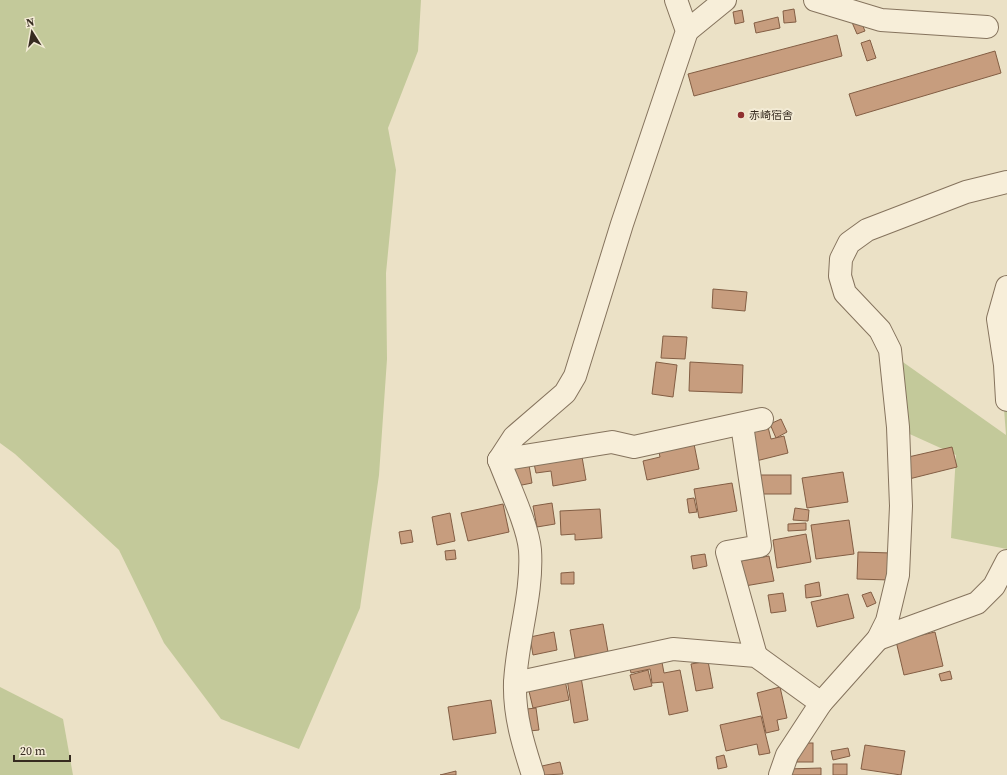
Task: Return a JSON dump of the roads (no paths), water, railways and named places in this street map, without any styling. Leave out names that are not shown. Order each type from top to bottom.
[{"type":"street","points":[[676,0],[688,31]]},
{"type":"street","points":[[499,460],[514,437],[565,393],[575,376],[622,224],[688,31],[725,0]]},
{"type":"street","points":[[816,0],[881,20],[987,26]]},
{"type":"street","points":[[780,775],[787,755],[821,703],[878,639],[887,621],[898,575],[901,506],[898,427],[890,350],[880,330],[845,293],[840,276],[841,259],[849,243],[867,230],[966,192],[1007,182]]},
{"type":"street","points":[[1007,286],[998,319],[1005,365],[1007,400]]},
{"type":"street","points":[[499,460],[612,442],[634,446],[752,422],[760,546],[727,552],[756,656]]},
{"type":"street","points":[[499,460],[525,528],[530,548],[530,570],[516,683],[517,721],[533,775]]},
{"type":"street","points":[[878,639],[977,604],[1000,588],[1007,560]]},
{"type":"street","points":[[516,683],[673,650],[756,656],[821,703]]},
{"type":"place","name":"赤崎宿舎","points":[[741,115]]}]
